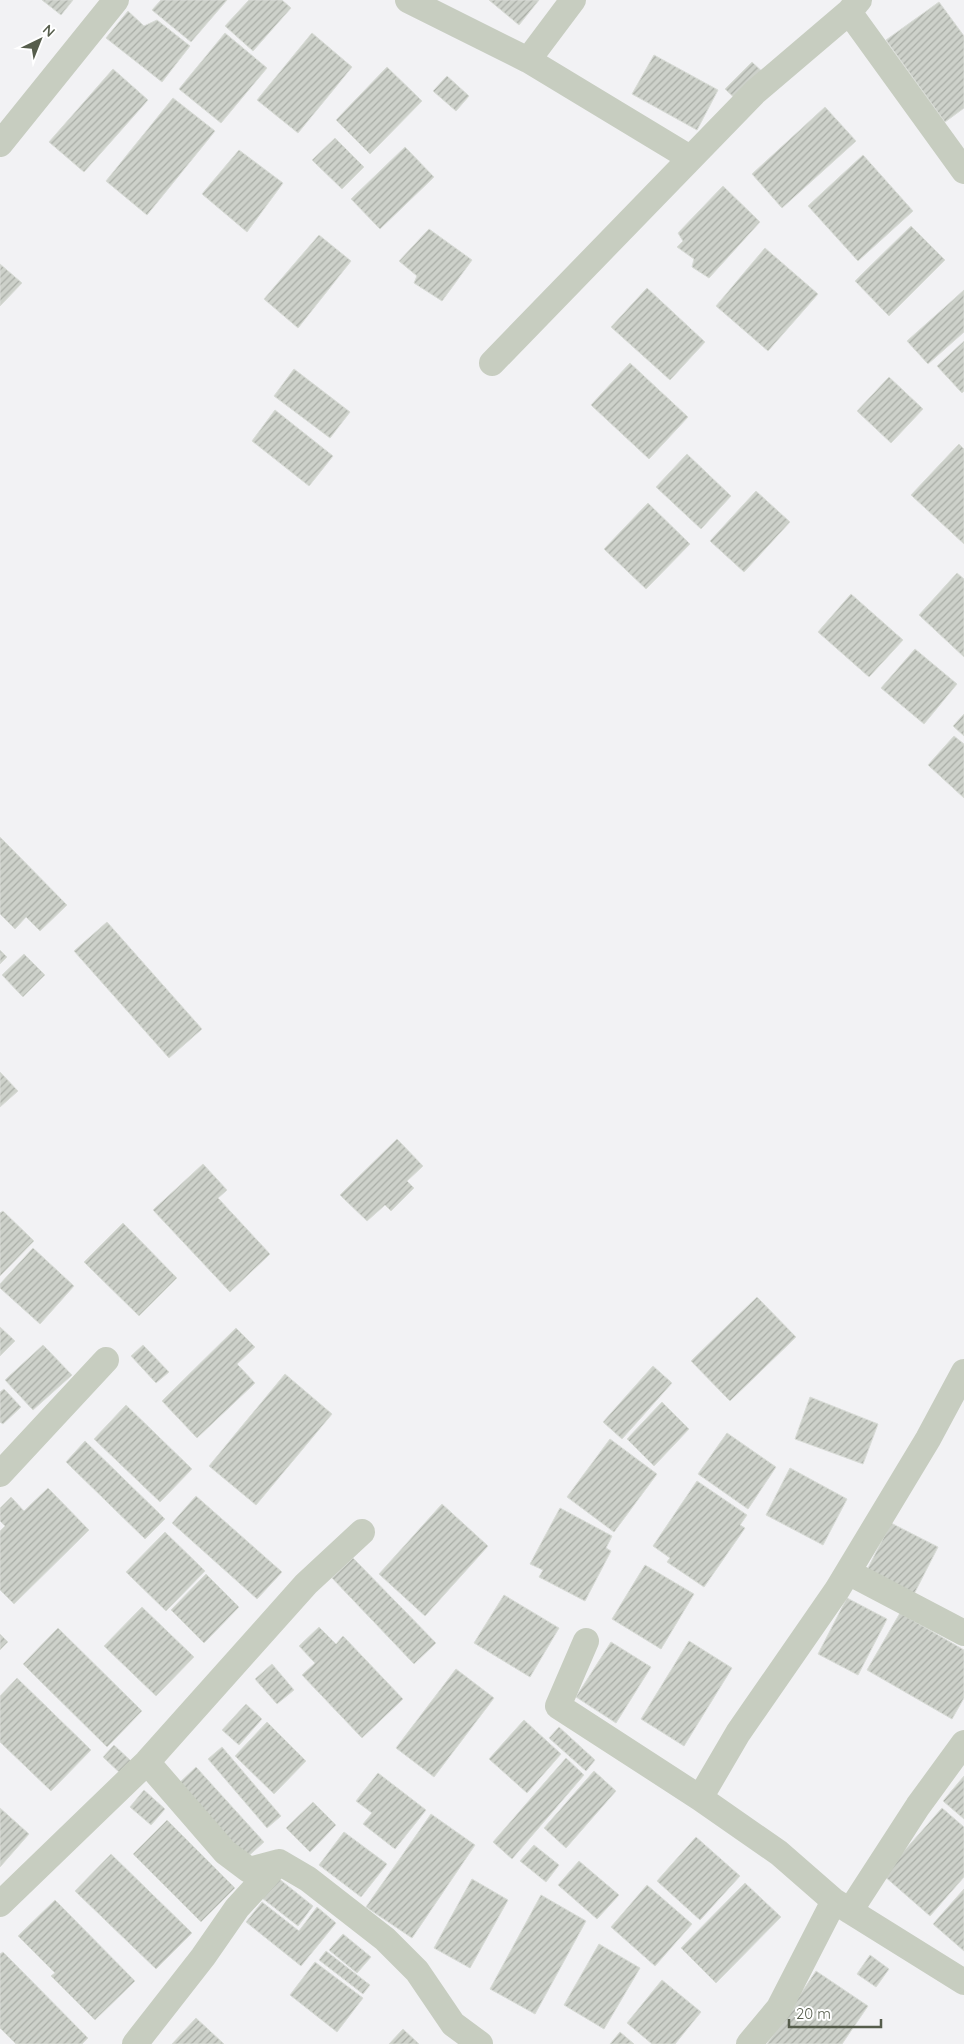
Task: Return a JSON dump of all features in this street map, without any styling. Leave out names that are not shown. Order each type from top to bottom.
[{"type":"street","points":[[0,144],[116,0]]},
{"type":"street","points":[[408,0],[528,60],[690,158]]},
{"type":"street","points":[[528,60],[573,0]]},
{"type":"street","points":[[492,362],[755,92],[854,6],[964,171]]},
{"type":"street","points":[[0,1474],[106,1360]]},
{"type":"street","points":[[700,1798],[738,1733],[848,1572],[928,1439],[964,1372]]},
{"type":"street","points":[[0,1904],[147,1762],[306,1584],[362,1532]]},
{"type":"street","points":[[848,1572],[964,1633]]},
{"type":"street","points":[[586,1641],[558,1706],[700,1798],[779,1854],[842,1906],[964,1982]]},
{"type":"street","points":[[749,2044],[779,2008],[842,1906],[964,1743]]},
{"type":"street","points":[[147,1762],[225,1852],[250,1870],[280,1862],[308,1879],[385,1939],[417,1971],[454,2024],[480,2044]]},
{"type":"street","points":[[135,2044],[197,1965],[237,1908],[280,1862]]},
{"type":"building","points":[[42,0],[73,0],[61,15]]},
{"type":"building","points":[[161,0],[227,0],[191,42],[152,10]]},
{"type":"building","points":[[249,0],[282,0],[291,8],[253,51],[225,26]]},
{"type":"building","points":[[489,0],[539,0],[519,25]]},
{"type":"building","points":[[939,2],[964,36],[964,108],[945,122],[886,40]]},
{"type":"building","points":[[128,11],[144,26],[157,20],[190,46],[162,82],[106,38]]},
{"type":"building","points":[[225,33],[267,68],[221,123],[179,89]]},
{"type":"building","points":[[312,33],[352,67],[298,133],[257,100]]},
{"type":"building","points":[[654,55],[718,90],[697,130],[632,94]]},
{"type":"building","points":[[752,62],[767,76],[740,103],[725,89]]},
{"type":"building","points":[[387,67],[422,101],[370,154],[336,120]]},
{"type":"building","points":[[113,69],[148,100],[84,172],[49,142]]},
{"type":"building","points":[[447,76],[469,96],[456,111],[433,91]]},
{"type":"building","points":[[173,98],[215,131],[147,215],[106,181]]},
{"type":"building","points":[[825,107],[856,141],[782,208],[752,174]]},
{"type":"building","points":[[335,138],[364,167],[342,189],[312,160]]},
{"type":"building","points":[[405,147],[434,177],[380,229],[351,199]]},
{"type":"building","points":[[239,150],[283,183],[247,232],[202,194]]},
{"type":"building","points":[[863,155],[913,211],[858,261],[808,206]]},
{"type":"building","points":[[723,186],[760,222],[709,278],[692,267],[694,259],[677,247],[683,241],[678,233]]},
{"type":"building","points":[[911,226],[945,260],[889,316],[855,281]]},
{"type":"building","points":[[429,229],[472,260],[442,301],[414,283],[417,276],[399,261]]},
{"type":"building","points":[[319,235],[351,261],[298,328],[264,299]]},
{"type":"building","points":[[765,248],[818,294],[768,351],[716,306]]},
{"type":"building","points":[[0,264],[22,283],[0,306]]},
{"type":"building","points":[[647,288],[705,342],[670,380],[611,327]]},
{"type":"building","points":[[964,290],[964,332],[928,364],[907,341]]},
{"type":"building","points":[[964,341],[964,391],[962,393],[937,366]]},
{"type":"building","points":[[630,363],[688,417],[649,459],[591,405]]},
{"type":"building","points":[[294,369],[350,412],[330,438],[274,396]]},
{"type":"building","points":[[889,377],[923,409],[891,443],[857,411]]},
{"type":"building","points":[[275,410],[333,456],[309,486],[252,441]]},
{"type":"building","points":[[959,444],[964,449],[964,544],[911,495]]},
{"type":"building","points":[[687,454],[731,496],[701,529],[656,487]]},
{"type":"building","points":[[756,491],[790,522],[744,572],[710,541]]},
{"type":"building","points":[[648,503],[690,544],[646,589],[604,549]]},
{"type":"building","points":[[957,573],[964,579],[964,657],[919,615]]},
{"type":"building","points":[[851,594],[903,640],[869,677],[818,632]]},
{"type":"building","points":[[915,649],[957,684],[924,724],[881,688]]},
{"type":"building","points":[[964,714],[964,736],[953,726]]},
{"type":"building","points":[[954,736],[964,744],[964,798],[928,765]]},
{"type":"building","points":[[0,837],[67,905],[40,931],[26,917],[15,929],[0,914]]},
{"type":"building","points":[[107,922],[202,1029],[169,1058],[74,951]]},
{"type":"building","points":[[0,950],[7,957],[0,964]]},
{"type":"building","points":[[24,954],[45,975],[23,997],[2,975]]},
{"type":"building","points":[[0,1072],[18,1091],[0,1107]]},
{"type":"building","points":[[397,1139],[423,1166],[407,1181],[414,1188],[391,1211],[385,1205],[367,1221],[340,1195]]},
{"type":"building","points":[[203,1164],[227,1190],[218,1198],[270,1254],[230,1292],[153,1210]]},
{"type":"building","points":[[3,1211],[34,1241],[0,1276],[0,1213]]},
{"type":"building","points":[[123,1223],[177,1278],[139,1316],[84,1262]]},
{"type":"building","points":[[33,1248],[74,1286],[40,1324],[0,1288],[0,1284]]},
{"type":"building","points":[[757,1297],[796,1337],[730,1401],[691,1361]]},
{"type":"building","points":[[0,1327],[15,1341],[0,1356]]},
{"type":"building","points":[[236,1328],[255,1347],[237,1364],[255,1383],[197,1438],[162,1401]]},
{"type":"building","points":[[43,1345],[72,1375],[33,1410],[5,1380]]},
{"type":"building","points":[[143,1345],[169,1372],[156,1383],[131,1356]]},
{"type":"building","points":[[653,1366],[672,1383],[622,1439],[603,1422]]},
{"type":"building","points":[[285,1374],[332,1414],[256,1505],[209,1466]]},
{"type":"building","points":[[4,1389],[21,1407],[3,1424],[0,1422],[0,1392]]},
{"type":"building","points":[[810,1397],[878,1424],[863,1464],[795,1439]]},
{"type":"building","points":[[662,1402],[689,1429],[654,1466],[627,1439]]},
{"type":"building","points":[[126,1405],[192,1469],[160,1502],[94,1439]]},
{"type":"building","points":[[727,1433],[776,1467],[748,1509],[698,1474]]},
{"type":"building","points":[[610,1439],[657,1474],[614,1532],[567,1497]]},
{"type":"building","points":[[85,1441],[165,1519],[145,1539],[66,1462]]},
{"type":"building","points":[[790,1468],[847,1499],[823,1545],[766,1515]]},
{"type":"building","points":[[697,1481],[747,1515],[740,1525],[745,1528],[704,1587],[667,1562],[670,1558],[653,1546]]},
{"type":"building","points":[[48,1488],[89,1530],[14,1604],[0,1590],[0,1531],[5,1526],[0,1521],[0,1508],[11,1497],[24,1511]]},
{"type":"building","points":[[196,1496],[282,1572],[257,1599],[172,1523]]},
{"type":"building","points":[[442,1504],[488,1546],[425,1616],[379,1574]]},
{"type":"building","points":[[560,1508],[612,1536],[606,1548],[611,1551],[585,1601],[539,1577],[543,1570],[530,1564]]},
{"type":"building","points":[[891,1523],[938,1547],[914,1594],[867,1570]]},
{"type":"building","points":[[165,1532],[205,1571],[166,1611],[126,1572]]},
{"type":"building","points":[[353,1558],[436,1643],[414,1664],[332,1578]]},
{"type":"building","points":[[645,1565],[694,1594],[661,1649],[612,1619]]},
{"type":"building","points":[[206,1574],[239,1607],[204,1643],[171,1610]]},
{"type":"building","points":[[504,1595],[559,1628],[530,1677],[474,1643]]},
{"type":"building","points":[[847,1598],[887,1619],[858,1675],[818,1654]]},
{"type":"building","points":[[142,1607],[194,1657],[156,1696],[104,1646]]},
{"type":"building","points":[[900,1613],[964,1650],[964,1698],[952,1719],[867,1670]]},
{"type":"building","points":[[319,1627],[336,1644],[343,1636],[403,1699],[362,1738],[302,1675],[315,1663],[299,1646]]},
{"type":"building","points":[[58,1628],[142,1711],[107,1747],[23,1664]]},
{"type":"building","points":[[0,1634],[8,1642],[0,1650]]},
{"type":"building","points":[[689,1641],[732,1668],[684,1746],[641,1719]]},
{"type":"building","points":[[611,1642],[651,1667],[616,1723],[576,1697]]},
{"type":"building","points":[[272,1664],[294,1690],[277,1704],[255,1679]]},
{"type":"building","points":[[456,1669],[494,1698],[434,1777],[396,1748]]},
{"type":"building","points":[[17,1678],[91,1750],[51,1791],[0,1742],[0,1696]]},
{"type":"building","points":[[246,1704],[262,1719],[239,1745],[222,1730]]},
{"type":"building","points":[[524,1720],[561,1754],[527,1793],[489,1759]]},
{"type":"building","points":[[267,1722],[306,1761],[274,1794],[235,1756]]},
{"type":"building","points":[[559,1727],[595,1760],[586,1771],[549,1738]]},
{"type":"building","points":[[114,1745],[132,1762],[121,1774],[103,1757]]},
{"type":"building","points":[[222,1747],[281,1816],[267,1828],[208,1759]]},
{"type":"building","points":[[566,1758],[584,1775],[512,1859],[493,1842]]},
{"type":"building","points":[[196,1767],[264,1842],[244,1860],[177,1785]]},
{"type":"building","points":[[594,1771],[616,1791],[566,1848],[544,1828]]},
{"type":"building","points":[[378,1773],[426,1810],[395,1849],[363,1824],[372,1813],[356,1801]]},
{"type":"building","points":[[964,1776],[964,1819],[943,1801]]},
{"type":"building","points":[[144,1790],[165,1809],[151,1825],[130,1807]]},
{"type":"building","points":[[313,1802],[336,1825],[310,1852],[286,1828]]},
{"type":"building","points":[[0,1808],[29,1834],[0,1867]]},
{"type":"building","points":[[942,1808],[964,1827],[964,1877],[930,1916],[883,1875]]},
{"type":"building","points":[[431,1814],[475,1845],[412,1938],[366,1907]]},
{"type":"building","points":[[167,1820],[235,1888],[201,1922],[133,1854]]},
{"type":"building","points":[[344,1832],[387,1864],[361,1897],[319,1865]]},
{"type":"building","points":[[696,1837],[740,1876],[700,1920],[657,1881]]},
{"type":"building","points":[[534,1845],[559,1865],[546,1882],[520,1861]]},
{"type":"building","points":[[111,1854],[192,1933],[156,1969],[75,1891]]},
{"type":"building","points":[[579,1861],[619,1895],[597,1919],[558,1885]]},
{"type":"building","points":[[278,1878],[313,1906],[298,1926],[262,1898]]},
{"type":"building","points":[[472,1879],[508,1900],[470,1968],[434,1948]]},
{"type":"building","points":[[745,1883],[781,1917],[716,1983],[681,1948]]},
{"type":"building","points":[[647,1885],[692,1924],[655,1966],[611,1927]]},
{"type":"building","points":[[964,1889],[964,1951],[933,1924]]},
{"type":"building","points":[[541,1895],[586,1921],[535,2014],[490,1989]]},
{"type":"building","points":[[55,1900],[135,1981],[95,2020],[51,1976],[55,1973],[18,1936]]},
{"type":"building","points":[[262,1902],[299,1931],[317,1907],[336,1923],[301,1966],[246,1922]]},
{"type":"building","points":[[343,1934],[371,1957],[357,1973],[329,1950]]},
{"type":"building","points":[[599,1944],[640,1968],[604,2029],[564,2005]]},
{"type":"building","points":[[326,1951],[370,1985],[363,1994],[319,1960]]},
{"type":"building","points":[[3,1952],[88,2038],[82,2044],[16,2044],[0,2028],[0,1954]]},
{"type":"building","points":[[870,1955],[889,1969],[876,1987],[857,1974]]},
{"type":"building","points":[[315,1962],[363,1998],[337,2032],[290,1995]]},
{"type":"building","points":[[816,1971],[868,2006],[842,2044],[767,2044]]},
{"type":"building","points":[[662,1980],[701,2012],[675,2044],[652,2044],[627,2023]]},
{"type":"building","points":[[196,2018],[224,2044],[172,2044]]},
{"type":"building","points":[[403,2029],[419,2044],[389,2044]]},
{"type":"building","points":[[620,2032],[634,2044],[610,2044]]}]
